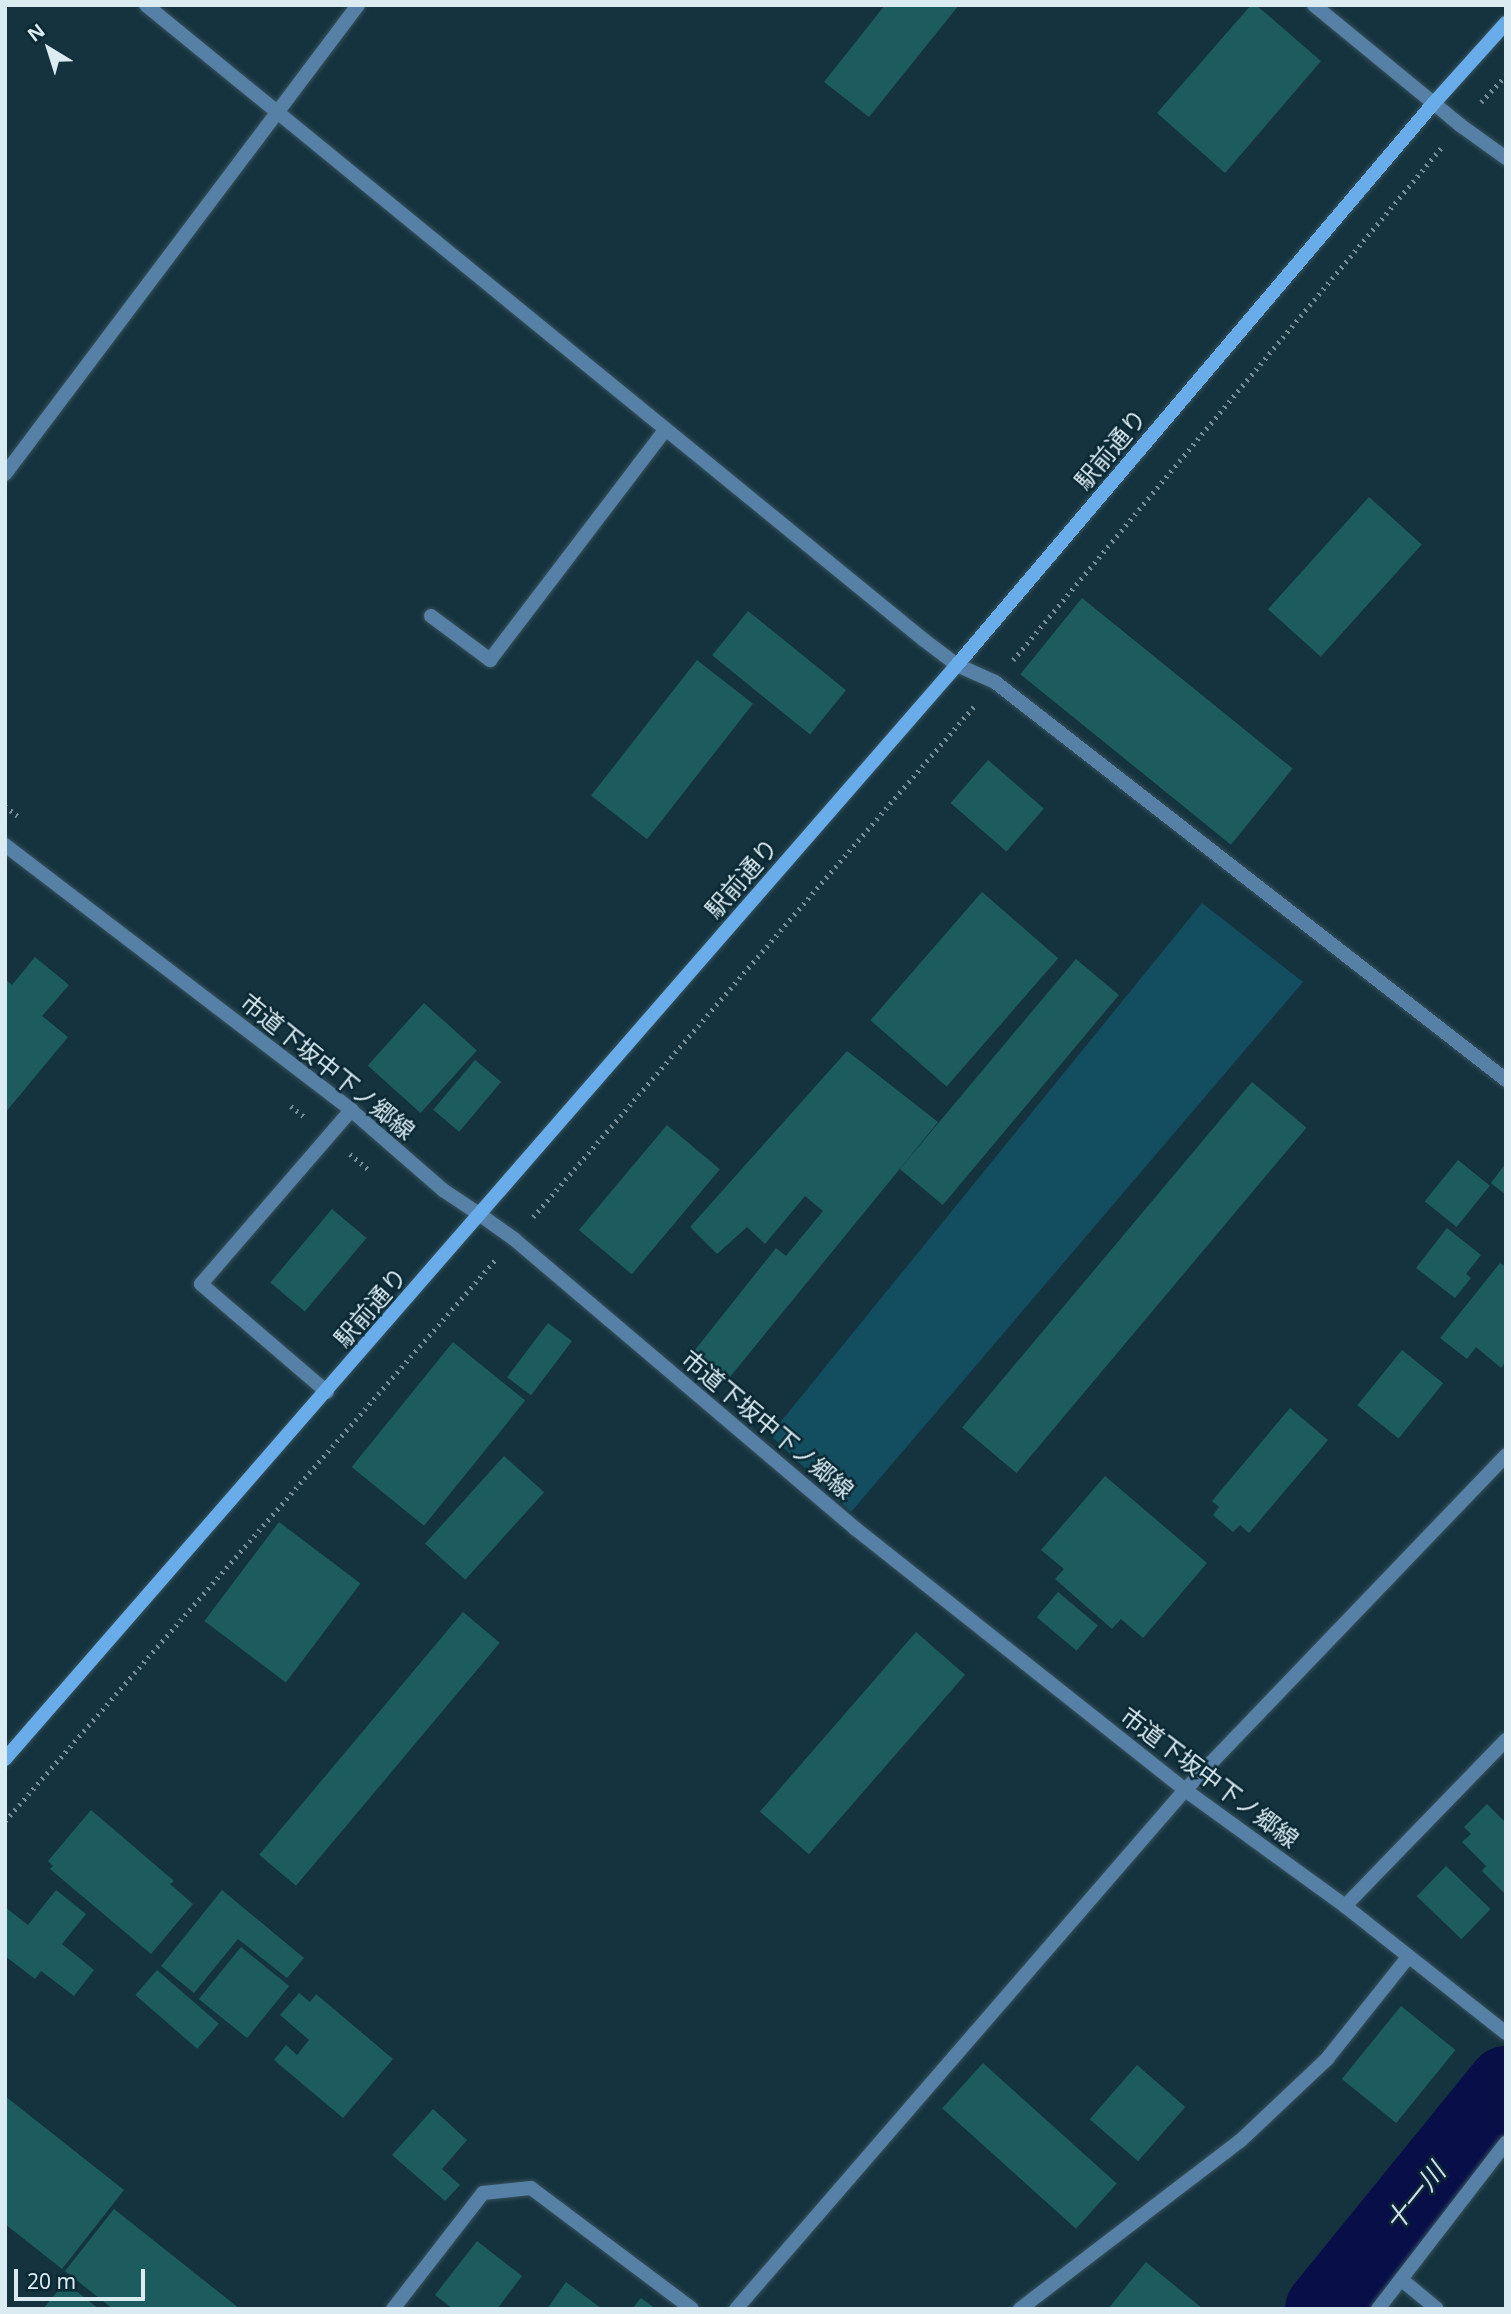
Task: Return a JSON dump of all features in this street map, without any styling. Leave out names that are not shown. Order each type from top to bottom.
[{"type":"main road","name":"駅前通り","points":[[7,1753],[327,1392],[957,665],[1433,104],[1506,23]]},
{"type":"street","points":[[146,5],[957,665],[995,682],[1506,1080]]},
{"type":"street","points":[[5,474],[358,5]]},
{"type":"street","points":[[1314,5],[1433,104],[1506,158]]},
{"type":"street","points":[[430,616],[490,660],[665,430]]},
{"type":"street","name":"市道下坂中下ノ郷線","points":[[5,845],[351,1110],[443,1190],[514,1239],[856,1529],[1185,1790],[1345,1906],[1506,2033]]},
{"type":"street","points":[[327,1392],[201,1284],[351,1110]]},
{"type":"street","points":[[736,2309],[1185,1790],[1506,1455]]},
{"type":"street","points":[[1345,1906],[1506,1740]]},
{"type":"street","points":[[1020,2309],[1240,2141],[1327,2059],[1408,1957]]},
{"type":"street","points":[[1378,2309],[1506,2143]]},
{"type":"street","points":[[394,2309],[483,2193],[531,2188],[692,2309]]},
{"type":"street","points":[[1402,2280],[1437,2309]]},
{"type":"path","points":[[5,1821],[514,1239],[995,682],[1460,125],[1506,75]]},
{"type":"shaded area","points":[[1202,903],[1303,982],[851,1512],[770,1435]]},
{"type":"building","points":[[885,5],[959,5],[869,117],[824,82]]},
{"type":"building","points":[[1251,5],[1256,5],[1321,61],[1225,173],[1157,113]]},
{"type":"building","points":[[1369,497],[1422,545],[1321,657],[1268,609]]},
{"type":"building","points":[[1082,598],[1293,769],[1231,845],[1020,674]]},
{"type":"building","points":[[748,611],[846,690],[810,735],[712,655]]},
{"type":"building","points":[[697,660],[753,704],[647,839],[591,796]]},
{"type":"building","points":[[988,760],[1044,809],[1006,852],[951,803]]},
{"type":"building","points":[[982,892],[1058,958],[947,1087],[870,1020]]},
{"type":"building","points":[[35,957],[69,985],[42,1016],[68,1037],[5,1113],[5,979],[12,985]]},
{"type":"building","points":[[1076,959],[1119,995],[943,1205],[900,1169]]},
{"type":"building","points":[[424,1003],[477,1051],[421,1113],[368,1065]]},
{"type":"building","points":[[847,1051],[938,1122],[729,1378],[691,1355],[776,1248],[786,1256],[823,1211],[805,1196],[765,1244],[747,1227],[717,1254],[690,1227]]},
{"type":"building","points":[[475,1060],[501,1082],[459,1132],[433,1110]]},
{"type":"building","points":[[1252,1082],[1306,1128],[1016,1473],[962,1427]]},
{"type":"building","points":[[667,1125],[720,1169],[632,1274],[579,1230]]},
{"type":"building","points":[[1458,1160],[1490,1186],[1457,1227],[1425,1201]]},
{"type":"building","points":[[1506,1163],[1506,1195],[1491,1183]]},
{"type":"building","points":[[332,1209],[366,1238],[305,1311],[270,1283]]},
{"type":"building","points":[[1447,1228],[1481,1255],[1466,1274],[1471,1278],[1455,1298],[1416,1268]]},
{"type":"building","points":[[1500,1263],[1506,1267],[1506,1361],[1501,1368],[1476,1347],[1467,1359],[1440,1338]]},
{"type":"building","points":[[548,1323],[572,1341],[531,1395],[507,1377]]},
{"type":"building","points":[[453,1342],[525,1401],[424,1526],[352,1467]]},
{"type":"building","points":[[1402,1350],[1443,1383],[1399,1439],[1357,1405]]},
{"type":"building","points":[[1290,1408],[1328,1440],[1249,1533],[1240,1525],[1233,1532],[1213,1515],[1219,1507],[1212,1501]]},
{"type":"building","points":[[504,1456],[544,1492],[465,1580],[425,1544]]},
{"type":"building","points":[[1105,1476],[1207,1563],[1143,1638],[1121,1619],[1112,1629],[1055,1579],[1064,1569],[1041,1550]]},
{"type":"building","points":[[279,1522],[360,1583],[286,1682],[204,1621]]},
{"type":"building","points":[[1058,1592],[1098,1625],[1077,1651],[1037,1617]]},
{"type":"building","points":[[463,1612],[500,1643],[296,1886],[259,1855]]},
{"type":"building","points":[[916,1632],[965,1675],[809,1854],[760,1812]]},
{"type":"building","points":[[1487,1804],[1506,1823],[1506,1895],[1482,1871],[1486,1866],[1462,1842],[1471,1834],[1464,1827]]},
{"type":"building","points":[[91,1810],[174,1881],[170,1884],[193,1904],[151,1954],[50,1869],[53,1866],[48,1861]]},
{"type":"building","points":[[1446,1866],[1491,1909],[1461,1939],[1417,1896]]},
{"type":"building","points":[[56,1890],[86,1914],[62,1944],[94,1970],[74,1996],[41,1971],[35,1979],[5,1956],[5,1907],[28,1925]]},
{"type":"building","points":[[222,1890],[304,1958],[287,1978],[238,1939],[194,1993],[161,1966]]},
{"type":"building","points":[[241,1947],[289,1986],[247,2038],[199,1999]]},
{"type":"building","points":[[157,1970],[219,2024],[197,2049],[135,1995]]},
{"type":"building","points":[[299,1993],[310,2002],[316,1994],[393,2059],[343,2118],[274,2060],[286,2045],[297,2055],[309,2040],[280,2015]]},
{"type":"building","points":[[1401,2006],[1455,2050],[1396,2123],[1342,2079]]},
{"type":"building","points":[[983,2063],[1117,2183],[1076,2229],[942,2108]]},
{"type":"building","points":[[1137,2065],[1185,2107],[1138,2161],[1090,2119]]},
{"type":"building","points":[[5,2096],[124,2190],[62,2269],[5,2224]]},
{"type":"building","points":[[433,2109],[467,2140],[442,2169],[460,2185],[445,2201],[392,2155]]},
{"type":"building","points":[[114,2209],[240,2309],[113,2309],[65,2271]]},
{"type":"building","points":[[477,2241],[522,2276],[497,2309],[453,2309],[435,2295]]},
{"type":"building","points":[[1146,2262],[1203,2309],[1108,2309]]},
{"type":"building","points":[[65,2282],[99,2309],[43,2309]]},
{"type":"building","points":[[566,2282],[602,2309],[547,2309]]},
{"type":"building","points":[[641,2298],[656,2309],[632,2309]]},
{"type":"waterway","name":"十一川","points":[[1324,2309],[1506,2085]]}]
